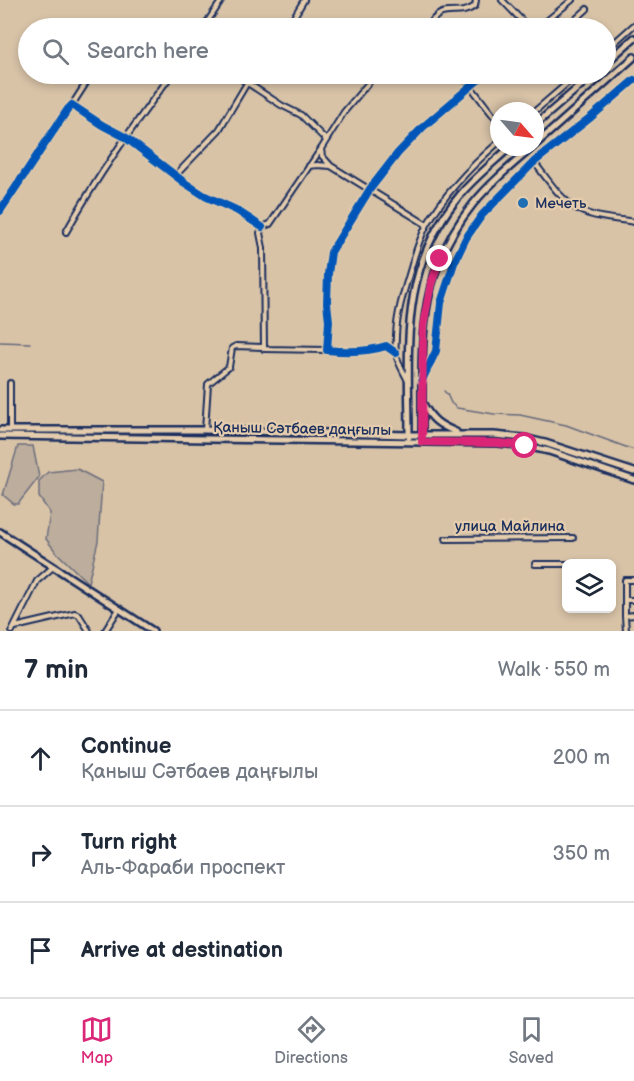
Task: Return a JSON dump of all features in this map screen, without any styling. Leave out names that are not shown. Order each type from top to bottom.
[{"type":"main road","points":[[616,54],[634,38]]},
{"type":"main road","points":[[616,73],[634,57]]},
{"type":"main road","points":[[544,117],[582,84]]},
{"type":"main road","points":[[544,137],[604,84]]},
{"type":"main road","points":[[409,442],[408,338],[417,279],[429,245],[438,228],[460,196],[500,156]]},
{"type":"main road","points":[[422,442],[423,326],[431,284],[454,231],[473,203],[523,156]]},
{"type":"main road","points":[[423,403],[435,422],[460,434]]},
{"type":"main road","name":"Қаныш Сәтбаев даңғылы","points":[[0,430],[205,430],[494,435],[534,440],[634,472]]},
{"type":"main road","name":"Қаныш Сәтбаев даңғылы","points":[[0,436],[498,443],[549,451],[634,480]]},
{"type":"main road","points":[[0,532],[153,631]]},
{"type":"street","points":[[210,18],[222,0]]},
{"type":"street","points":[[293,18],[304,0]]},
{"type":"street","points":[[432,18],[435,12],[446,8],[471,9],[475,6],[476,0]]},
{"type":"street","points":[[502,0],[520,18]]},
{"type":"street","points":[[550,18],[572,0]]},
{"type":"street","points":[[577,18],[587,9]]},
{"type":"street","points":[[616,41],[634,25]]},
{"type":"street","points":[[422,380],[436,351],[441,303],[454,263],[466,238],[482,215],[534,162],[634,80]]},
{"type":"street","points":[[0,211],[85,84]]},
{"type":"street","points":[[66,232],[80,206],[126,137],[165,84]]},
{"type":"street","points":[[175,176],[219,130],[246,84]]},
{"type":"street","points":[[249,84],[301,115],[326,140]]},
{"type":"street","points":[[262,227],[270,224],[344,112],[368,84]]},
{"type":"street","points":[[327,350],[328,274],[331,252],[370,189],[398,153],[423,127],[473,84]]},
{"type":"street","points":[[544,102],[563,84]]},
{"type":"street","points":[[471,86],[490,111]]},
{"type":"street","points":[[72,105],[102,125],[126,137],[175,176],[205,196],[236,210],[262,227]]},
{"type":"street","points":[[321,149],[322,156],[331,166],[427,225]]},
{"type":"street","points":[[409,382],[396,353],[397,318],[400,301],[419,242],[427,225],[460,178],[490,150]]},
{"type":"street","points":[[534,162],[562,197],[578,210],[634,222]]},
{"type":"street","points":[[309,166],[331,166]]},
{"type":"street","points":[[262,227],[260,233],[263,248],[264,348]]},
{"type":"street","points":[[205,430],[208,384],[229,367],[232,348],[236,346],[350,351],[379,349],[386,346],[396,353]]},
{"type":"street","points":[[10,383],[10,430]]},
{"type":"street","name":"улица Майлина","points":[[446,538],[573,538]]},
{"type":"street","points":[[535,564],[562,564]]},
{"type":"street","points":[[14,629],[37,581],[54,566]]},
{"type":"street","points":[[626,631],[625,580],[634,580]]},
{"type":"street","points":[[624,600],[634,600]]},
{"type":"street","points":[[105,631],[119,609]]},
{"type":"street","points":[[14,629],[75,613],[79,615],[89,631]]},
{"type":"street","points":[[625,616],[634,615]]},
{"type":"shaded area","points":[[18,446],[33,446],[39,477],[18,504],[14,504],[3,495]]},
{"type":"shaded area","points":[[77,469],[102,482],[98,541],[88,583],[46,539],[50,513],[39,497],[39,481],[48,472]]},
{"type":"waterway","points":[[0,342],[30,343]]},
{"type":"waterway","points":[[444,391],[457,408],[494,414],[520,415],[566,425],[634,450]]},
{"type":"cycle path","points":[[422,380],[436,351],[441,303],[454,263],[466,238],[482,215],[534,162],[634,80]]},
{"type":"cycle path","points":[[396,353],[386,346],[357,351],[327,350],[328,274],[331,252],[370,189],[398,153],[423,127],[473,84]]},
{"type":"cycle path","points":[[0,211],[72,105],[125,137],[205,196],[236,210],[262,227]]},
{"type":"place","name":"Мечеть","points":[[523,203]]},
{"type":"route","points":[[440,259],[431,284],[423,326],[422,442],[498,443],[525,446]]}]
